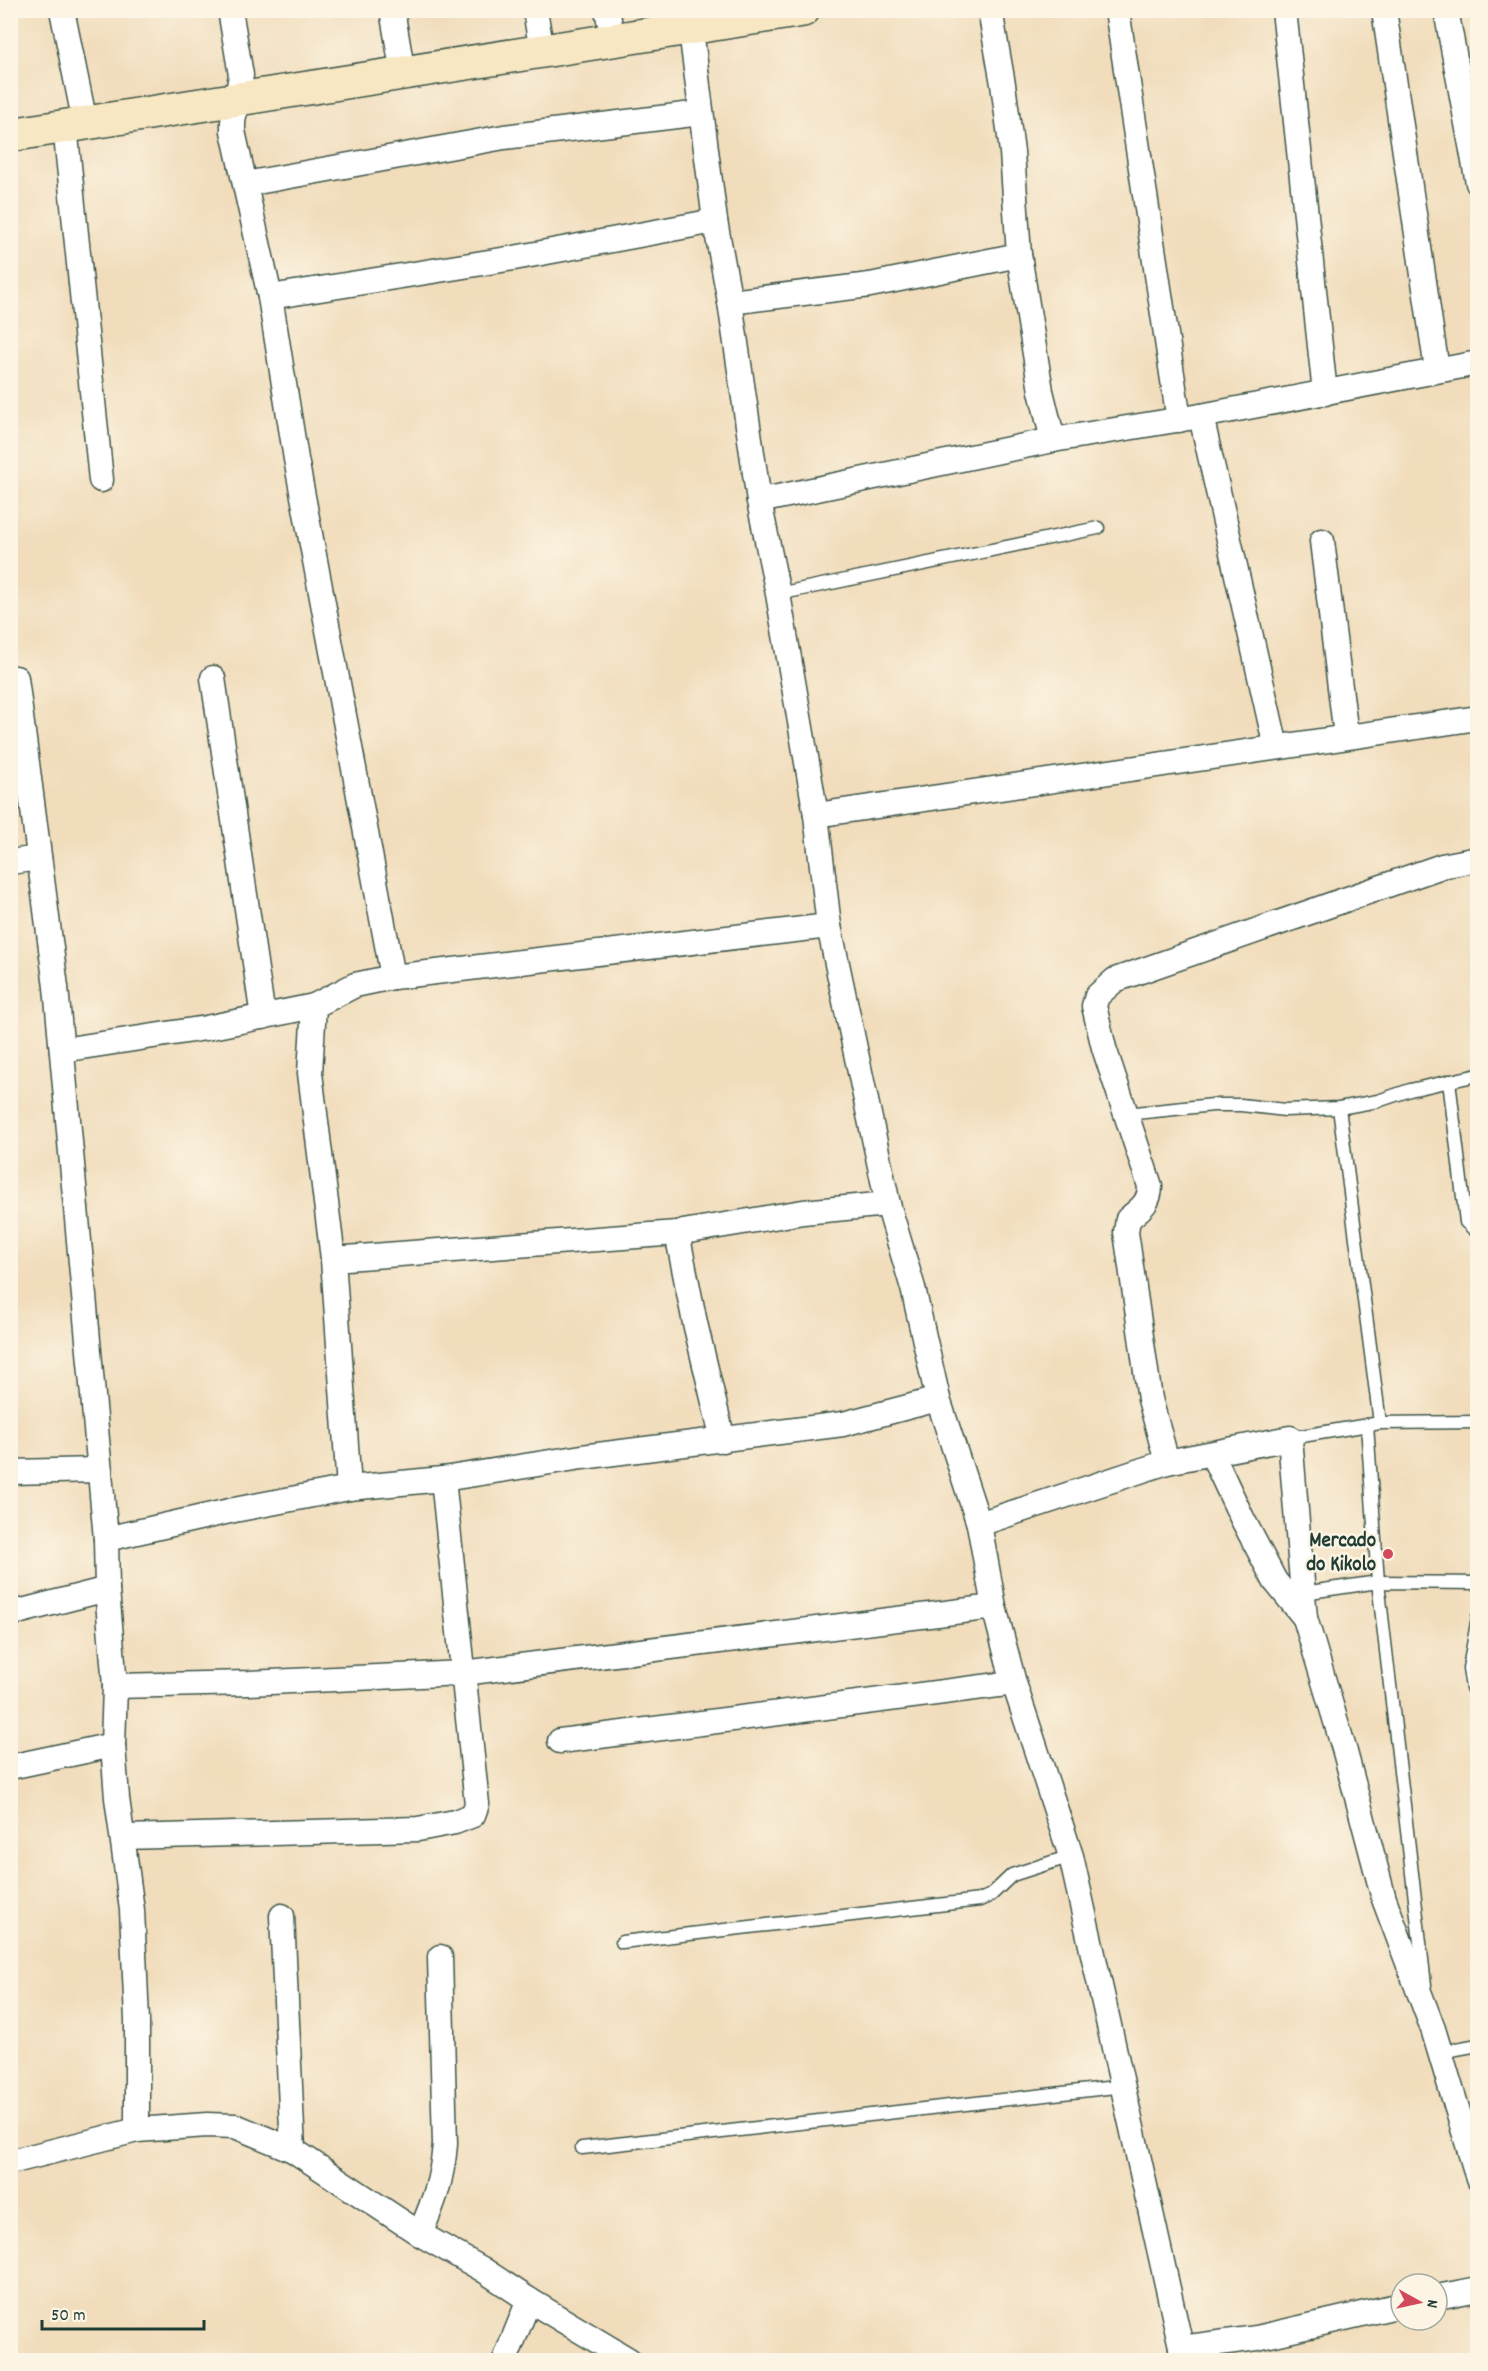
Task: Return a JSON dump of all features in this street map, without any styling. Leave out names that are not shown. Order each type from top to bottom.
[{"type":"street","points":[[62,10],[75,125],[101,480]]},
{"type":"street","points":[[230,10],[241,69],[233,131],[270,297],[296,459],[393,977]]},
{"type":"street","points":[[392,10],[403,74]]},
{"type":"street","points":[[535,10],[542,52]]},
{"type":"street","points":[[10,135],[542,52],[610,25],[691,30],[802,10]]},
{"type":"street","points":[[990,10],[1012,152],[1018,255],[1041,391],[1053,440]]},
{"type":"street","points":[[1118,10],[1190,418],[1276,747]]},
{"type":"street","points":[[1284,10],[1325,393]]},
{"type":"street","points":[[1384,10],[1437,370]]},
{"type":"street","points":[[1446,10],[1478,183]]},
{"type":"street","points":[[691,30],[716,221],[759,501],[778,594],[816,815],[829,926],[888,1204],[913,1288],[938,1399],[979,1524],[994,1607],[1014,1683],[1071,1856],[1183,2354],[1389,2308]]},
{"type":"street","points":[[246,184],[504,136],[701,113]]},
{"type":"street","points":[[270,297],[514,258],[716,221]]},
{"type":"street","points":[[730,302],[870,285],[1018,255]]},
{"type":"street","points":[[759,501],[1053,440],[1190,418],[1478,363]]},
{"type":"street","points":[[1322,541],[1346,736]]},
{"type":"street","points":[[16,678],[56,987],[106,1539],[107,1589],[115,1686],[113,1745],[132,1910],[137,2009],[137,2130]]},
{"type":"street","points":[[213,678],[262,1017]]},
{"type":"street","points":[[816,815],[1478,718]]},
{"type":"street","points":[[10,862],[39,858]]},
{"type":"street","points":[[1167,1462],[1150,1399],[1126,1232],[1128,1219],[1146,1204],[1150,1195],[1150,1186],[1104,1048],[1094,1006],[1097,996],[1115,980],[1442,867],[1478,859]]},
{"type":"street","points":[[62,1050],[206,1028],[314,1006],[355,985],[393,977],[829,926]]},
{"type":"street","points":[[314,1006],[310,1073],[333,1259],[350,1488]]},
{"type":"street","points":[[333,1259],[677,1233],[803,1212],[888,1204]]},
{"type":"street","points":[[677,1233],[695,1323],[723,1440]]},
{"type":"street","points":[[106,1539],[234,1510],[350,1488],[443,1479],[582,1457],[843,1424],[938,1399]]},
{"type":"street","points":[[979,1524],[1167,1462],[1290,1438],[1305,1618],[1345,1752],[1384,1899],[1429,2019],[1478,2178]]},
{"type":"street","points":[[1212,1454],[1275,1581],[1305,1618]]},
{"type":"street","points":[[10,1472],[100,1470]]},
{"type":"street","points":[[124,1838],[418,1829],[455,1822],[473,1815],[477,1804],[443,1479]]},
{"type":"street","points":[[10,1614],[107,1589]]},
{"type":"street","points":[[115,1686],[249,1683],[463,1673],[994,1607]]},
{"type":"street","points":[[560,1741],[1014,1683]]},
{"type":"street","points":[[10,1767],[113,1745]]},
{"type":"street","points":[[282,1916],[293,2150]]},
{"type":"street","points":[[420,2234],[439,2190],[445,2145],[440,1957]]},
{"type":"street","points":[[10,2162],[137,2130],[207,2125],[235,2126],[293,2150],[420,2234],[482,2269],[629,2361]]},
{"type":"street","points":[[1449,2295],[1478,2289]]},
{"type":"street","points":[[505,2361],[529,2300]]},
{"type":"lane","points":[[778,594],[1098,528]]},
{"type":"lane","points":[[1126,1114],[1213,1105],[1241,1105],[1285,1110],[1339,1108],[1378,1101],[1410,1090],[1478,1075]]},
{"type":"lane","points":[[1449,1081],[1466,1222],[1478,1233]]},
{"type":"lane","points":[[1339,1108],[1380,1423]]},
{"type":"lane","points":[[1290,1438],[1380,1423],[1478,1422]]},
{"type":"lane","points":[[1367,1425],[1378,1582],[1429,2019]]},
{"type":"lane","points":[[1303,1593],[1378,1582],[1478,1583]]},
{"type":"lane","points":[[1478,1617],[1469,1668],[1472,1688],[1478,1690]]},
{"type":"lane","points":[[622,1942],[980,1900],[991,1895],[1012,1875],[1071,1856]]},
{"type":"lane","points":[[1440,2052],[1478,2045]]},
{"type":"lane","points":[[582,2148],[1124,2086]]},
{"type":"place","name":"Mercado do Kikolo","points":[[1388,1554]]}]
